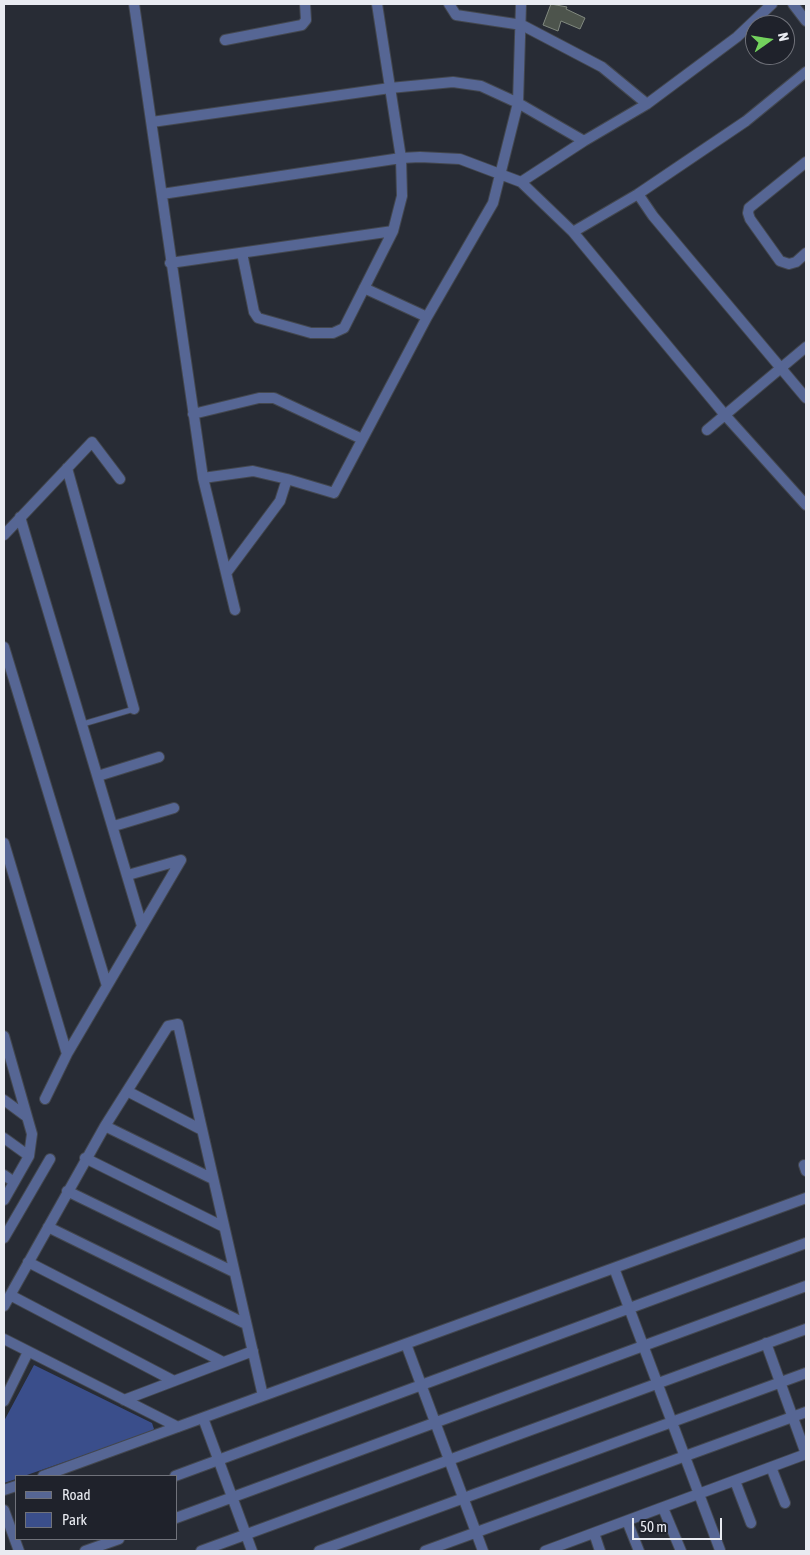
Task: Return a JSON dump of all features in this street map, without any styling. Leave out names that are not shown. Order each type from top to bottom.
[{"type":"street","points":[[134,4],[152,122],[170,263],[203,478],[228,572],[235,610]]},
{"type":"street","points":[[225,40],[302,25],[306,20],[305,4]]},
{"type":"street","points":[[242,253],[254,312],[258,318],[304,332],[340,332],[344,328],[393,232],[402,196],[401,158],[378,4]]},
{"type":"street","points":[[449,4],[456,15],[522,26],[602,67],[647,104]]},
{"type":"street","points":[[203,478],[253,471],[334,493],[427,317],[493,203],[518,102],[522,26],[521,4]]},
{"type":"street","points":[[521,182],[584,141],[647,104],[737,37],[772,4]]},
{"type":"street","points":[[793,4],[806,21]]},
{"type":"street","points":[[573,232],[638,194],[746,121],[806,72]]},
{"type":"street","points":[[152,122],[390,88],[445,83],[474,83],[518,102],[584,141]]},
{"type":"street","points":[[162,194],[401,158],[451,158],[500,173],[521,182],[573,232],[725,416],[806,505]]},
{"type":"street","points":[[806,162],[749,208],[748,213],[750,219],[780,261],[789,264],[796,262],[806,254]]},
{"type":"street","points":[[638,194],[652,216],[806,398]]},
{"type":"street","points":[[170,263],[393,232]]},
{"type":"street","points":[[364,288],[427,317]]},
{"type":"street","points":[[707,430],[806,347]]},
{"type":"street","points":[[193,414],[259,398],[274,398],[362,439]]},
{"type":"street","points":[[4,535],[92,442],[120,478]]},
{"type":"street","points":[[67,468],[134,709]]},
{"type":"street","points":[[228,572],[280,501],[287,479]]},
{"type":"street","points":[[20,517],[114,826],[142,926]]},
{"type":"street","points":[[4,647],[107,986]]},
{"type":"street","points":[[98,776],[159,757]]},
{"type":"street","points":[[114,826],[174,808]]},
{"type":"street","points":[[4,843],[66,1054]]},
{"type":"street","points":[[45,1099],[66,1054],[181,860],[128,875]]},
{"type":"street","points":[[4,1306],[105,1126],[168,1026],[178,1024],[263,1396]]},
{"type":"street","points":[[4,1036],[32,1134],[29,1156],[4,1200]]},
{"type":"street","points":[[127,1091],[202,1130]]},
{"type":"street","points":[[4,1100],[28,1117]]},
{"type":"street","points":[[105,1126],[213,1179]]},
{"type":"street","points":[[4,1138],[29,1156]]},
{"type":"street","points":[[86,1158],[224,1227]]},
{"type":"street","points":[[4,1238],[50,1159]]},
{"type":"street","points":[[4,1176],[14,1182]]},
{"type":"street","points":[[67,1191],[234,1272]]},
{"type":"street","points":[[46,1475],[806,1198]]},
{"type":"street","points":[[48,1227],[246,1324]]},
{"type":"street","points":[[178,1475],[806,1243]]},
{"type":"street","points":[[28,1262],[223,1362]]},
{"type":"street","points":[[614,1268],[720,1550]]},
{"type":"street","points":[[178,1517],[806,1286]]},
{"type":"street","points":[[10,1295],[174,1381]]},
{"type":"street","points":[[201,1551],[806,1329]]},
{"type":"street","points":[[4,1338],[28,1352],[178,1427]]},
{"type":"street","points":[[545,1551],[558,1549],[594,1533],[806,1454],[766,1343]]},
{"type":"street","points":[[406,1344],[483,1551]]},
{"type":"street","points":[[124,1400],[253,1351]]},
{"type":"street","points":[[5,1396],[28,1352]]},
{"type":"street","points":[[319,1551],[806,1373]]},
{"type":"street","points":[[425,1551],[806,1412]]},
{"type":"street","points":[[203,1418],[252,1551]]},
{"type":"street","points":[[771,1468],[785,1503]]},
{"type":"street","points":[[735,1481],[751,1522]]},
{"type":"street","points":[[663,1508],[681,1551]]},
{"type":"street","points":[[4,1510],[15,1535]]},
{"type":"street","points":[[628,1521],[639,1551]]},
{"type":"street","points":[[594,1533],[600,1551]]},
{"type":"street","points":[[84,1551],[115,1540]]},
{"type":"lane","points":[[83,724],[134,709]]},
{"type":"green space","points":[[34,1365],[152,1423],[154,1429],[151,1432],[27,1475],[15,1475],[15,1479],[4,1483],[4,1421]]},
{"type":"building","points":[[551,4],[567,7],[566,9],[585,18],[580,29],[561,21],[558,31],[543,25]]}]
